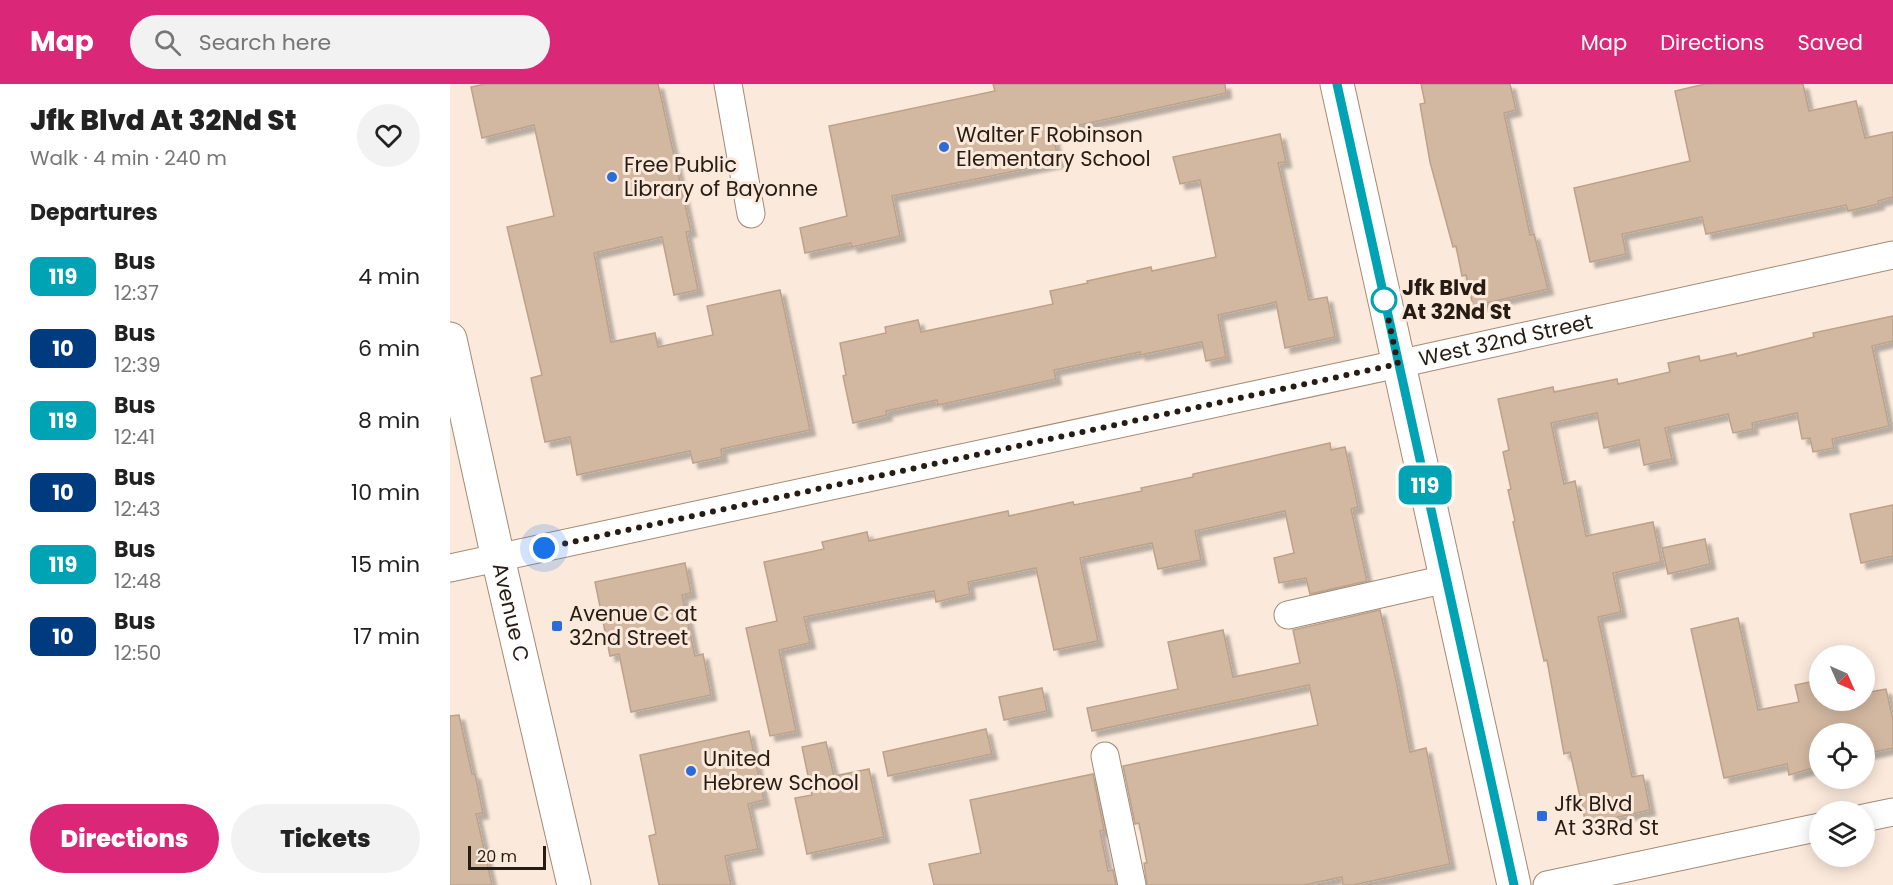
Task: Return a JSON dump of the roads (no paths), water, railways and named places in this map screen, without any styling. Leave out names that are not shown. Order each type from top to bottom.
[{"type":"main road","points":[[1337,84],[1514,885]]},
{"type":"main road","name":"Avenue C","points":[[450,339],[574,885]]},
{"type":"street","points":[[728,84],[751,214]]},
{"type":"street","name":"West 32nd Street","points":[[450,568],[1893,255]]},
{"type":"street","points":[[1288,615],[1446,579]]},
{"type":"street","points":[[1105,756],[1132,885]]},
{"type":"street","points":[[1875,816],[1893,812]]},
{"type":"street","points":[[1546,885],[1809,829]]},
{"type":"place","name":"Walter F Robinson Elementary School","points":[[944,147]]},
{"type":"place","name":"Free Public Library of Bayonne","points":[[612,177]]},
{"type":"place","name":"Jfk Blvd At 32Nd St","points":[[1384,300]]},
{"type":"place","name":"Avenue C at 32nd Street","points":[[557,626]]},
{"type":"place","name":"United Hebrew School","points":[[691,771]]},
{"type":"place","name":"Jfk Blvd At 33Rd St","points":[[1542,816]]}]
